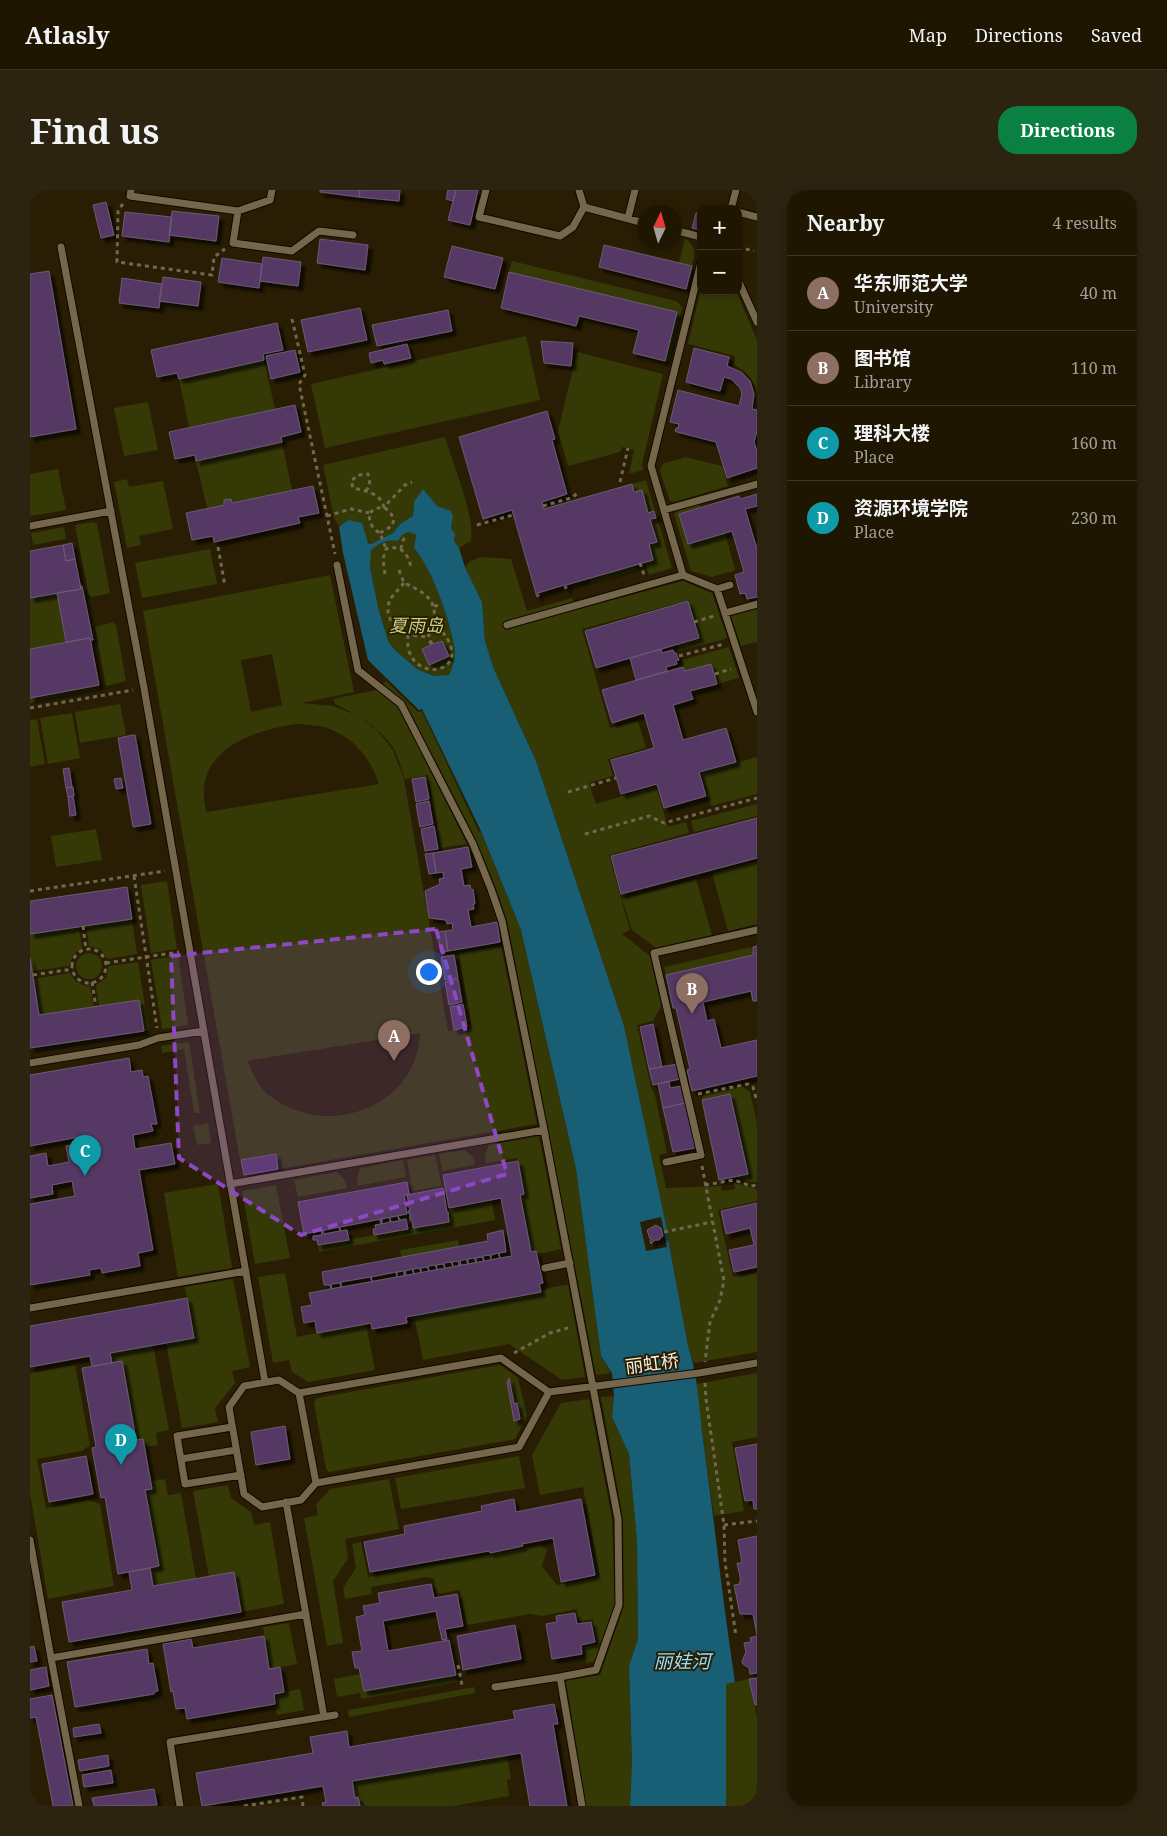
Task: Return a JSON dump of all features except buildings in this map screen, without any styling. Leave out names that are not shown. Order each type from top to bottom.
[{"type":"lane","points":[[131,193],[238,211],[270,200],[272,190]]},
{"type":"lane","points":[[486,190],[479,217],[560,236],[573,227],[584,207],[579,190]]},
{"type":"lane","points":[[628,218],[635,190]]},
{"type":"lane","points":[[732,205],[736,190]]},
{"type":"lane","points":[[584,207],[637,221]]},
{"type":"lane","points":[[238,211],[233,243],[292,251],[319,231],[353,235]]},
{"type":"lane","points":[[742,213],[757,217]]},
{"type":"lane","points":[[682,232],[697,236]]},
{"type":"lane","points":[[61,247],[177,870],[265,1382]]},
{"type":"lane","points":[[683,575],[651,466],[697,278]]},
{"type":"lane","points":[[742,289],[757,322]]},
{"type":"lane","points":[[664,510],[757,484]]},
{"type":"lane","points":[[30,526],[111,511]]},
{"type":"lane","points":[[337,565],[358,670],[401,704],[473,844],[492,889],[502,921],[570,1263],[618,1519],[619,1605],[596,1670],[495,1687]]},
{"type":"lane","points":[[507,625],[683,575],[717,589],[730,585]]},
{"type":"lane","points":[[717,589],[757,712]]},
{"type":"lane","points":[[725,614],[757,604]]},
{"type":"lane","points":[[666,1162],[701,1155],[654,953],[757,930]]},
{"type":"lane","points":[[30,1063],[140,1045],[158,1038],[204,1031]]},
{"type":"lane","points":[[230,1184],[544,1130]]},
{"type":"lane","points":[[544,1268],[570,1263]]},
{"type":"lane","points":[[30,1308],[246,1271]]},
{"type":"lane","points":[[501,1358],[549,1392],[519,1446],[316,1483],[301,1500],[262,1507],[244,1494],[229,1407],[244,1386],[279,1380],[299,1393],[501,1358]]},
{"type":"lane","name":"丽虹桥","points":[[549,1392],[702,1373],[757,1363]]},
{"type":"lane","points":[[299,1393],[316,1483]]},
{"type":"lane","points":[[232,1427],[177,1436],[185,1484],[241,1475]]},
{"type":"lane","points":[[181,1459],[236,1450]]},
{"type":"lane","points":[[286,1502],[324,1717]]},
{"type":"lane","points":[[30,1540],[50,1658],[79,1806]]},
{"type":"lane","points":[[50,1658],[306,1614]]},
{"type":"lane","points":[[560,1677],[582,1806]]},
{"type":"lane","points":[[180,1806],[170,1742],[335,1715]]},
{"type":"path","points":[[131,193],[118,210],[117,262],[212,275],[214,257],[233,243]]},
{"type":"path","points":[[742,248],[754,251]]},
{"type":"path","points":[[292,319],[305,375],[299,384],[337,565]]},
{"type":"path","points":[[620,482],[628,448]]},
{"type":"path","points":[[366,492],[370,485],[368,474],[358,475],[351,481],[353,488],[382,500],[384,507],[389,510],[394,519],[392,526],[380,535]]},
{"type":"path","points":[[385,574],[382,559],[386,549],[380,535],[369,522],[369,514],[376,508],[384,507],[405,486],[412,482]]},
{"type":"path","points":[[543,506],[571,498],[578,494]]},
{"type":"path","points":[[326,516],[351,509],[369,514]]},
{"type":"path","points":[[477,525],[513,515]]},
{"type":"path","points":[[401,549],[405,537]]},
{"type":"path","points":[[218,547],[225,586]]},
{"type":"path","points":[[386,549],[393,547],[401,549],[408,555],[411,567]]},
{"type":"path","points":[[399,570],[404,583],[426,594],[434,606],[434,623],[428,636],[432,645]]},
{"type":"path","points":[[404,583],[389,600],[388,613],[392,624],[408,635],[428,636]]},
{"type":"path","points":[[434,606],[442,605]]},
{"type":"path","points":[[694,622],[725,614]]},
{"type":"path","points":[[408,635],[408,650],[417,663],[434,670],[443,668],[451,660],[452,650],[450,641],[434,623]]},
{"type":"path","points":[[678,656],[734,641]]},
{"type":"path","points":[[715,674],[742,666]]},
{"type":"path","points":[[30,708],[144,688]]},
{"type":"path","points":[[568,792],[616,778]]},
{"type":"path","points":[[585,834],[649,816],[664,823],[757,798]]},
{"type":"path","points":[[30,891],[177,870]]},
{"type":"path","points":[[134,876],[158,1038]]},
{"type":"path","points":[[83,926],[86,950]]},
{"type":"path","points":[[86,950],[99,952],[104,957],[106,963],[106,970],[103,976],[92,982],[80,980],[75,975],[73,969],[76,956],[86,950]]},
{"type":"path","points":[[106,963],[190,950]]},
{"type":"path","points":[[33,975],[73,969]]},
{"type":"path","points":[[92,982],[96,1006]]},
{"type":"path","points":[[688,1096],[748,1084],[753,1086],[757,1102]]},
{"type":"path","points":[[701,1155],[724,1281],[720,1300],[710,1322],[702,1373],[724,1525],[725,1562],[736,1636]]},
{"type":"path","points":[[705,1185],[734,1180],[751,1186],[757,1185]]},
{"type":"path","points":[[664,1232],[712,1222]]},
{"type":"path","points":[[501,1358],[520,1351],[550,1333],[581,1324]]},
{"type":"path","points":[[724,1525],[757,1521]]},
{"type":"path","points":[[458,1665],[462,1685]]},
{"type":"path","points":[[244,1806],[302,1796],[303,1806]]},
{"type":"highlighted area","points":[[436,929],[507,1174],[301,1235],[179,1158],[171,956]]},
{"type":"green space","points":[[685,238],[692,245],[694,251],[692,266],[679,263]]},
{"type":"green space","points":[[512,261],[676,301],[682,308],[669,362],[665,361],[677,312],[509,272]]},
{"type":"green space","points":[[700,295],[738,295],[757,340],[757,409],[754,409],[755,388],[753,382],[746,373],[734,365],[735,356],[688,344]]},
{"type":"green space","points":[[526,336],[540,400],[325,448],[311,384]]},
{"type":"green space","points":[[577,352],[663,374],[642,464],[643,470],[629,474],[634,450],[622,447],[620,452],[568,466],[558,431]]},
{"type":"green space","points":[[264,360],[275,409],[189,427],[179,379]]},
{"type":"green space","points":[[148,402],[158,450],[124,456],[114,408]]},
{"type":"green space","points":[[445,437],[467,504],[471,541],[459,548],[454,541],[455,534],[451,528],[453,517],[414,502],[413,516],[400,524],[393,533],[371,544],[348,520],[339,527],[334,518],[323,465]]},
{"type":"green space","points":[[282,442],[292,490],[232,503],[230,499],[224,500],[224,505],[207,508],[196,461]]},
{"type":"green space","points":[[685,457],[722,466],[728,486],[674,502],[670,501],[660,471],[662,465]]},
{"type":"green space","points":[[58,469],[66,510],[30,516],[30,474]]},
{"type":"green space","points":[[127,479],[129,487],[163,481],[173,529],[139,536],[141,545],[127,548],[114,482]]},
{"type":"green space","points":[[646,480],[655,511],[648,513],[642,490],[634,492],[632,484]]},
{"type":"green space","points":[[700,504],[701,507],[679,514],[688,544],[725,533],[735,569],[733,571],[712,577],[691,571],[674,514],[677,511]]},
{"type":"green space","points":[[657,517],[672,568],[649,575],[645,563],[653,560],[649,544],[656,542],[650,519]]},
{"type":"green space","points":[[93,522],[97,524],[110,593],[92,597],[89,595],[75,525]]},
{"type":"green space","points":[[64,527],[66,539],[33,545],[31,533]]},
{"type":"green space","name":"夏雨岛","points":[[409,532],[416,535],[414,548],[427,568],[439,594],[448,621],[455,653],[449,676],[434,676],[417,669],[395,650],[388,641],[378,607],[370,567],[371,549]]},
{"type":"green space","points":[[210,549],[217,584],[142,598],[135,563]]},
{"type":"green space","points":[[481,557],[511,559],[527,611],[572,598],[576,610],[683,581],[712,593],[727,637],[725,639],[678,651],[678,645],[700,639],[689,600],[582,629],[610,728],[638,721],[646,748],[608,759],[613,776],[589,783],[596,804],[656,786],[668,827],[686,822],[689,833],[609,855],[630,930],[622,934],[650,956],[661,1006],[653,1021],[637,1025],[651,1087],[655,1095],[667,1153],[659,1155],[666,1188],[721,1186],[722,1191],[735,1189],[734,1183],[757,1189],[757,1201],[718,1210],[733,1277],[757,1272],[757,1352],[694,1363],[688,1346],[664,1217],[624,1026],[536,761],[494,669],[485,641],[482,602],[465,567],[470,561]]},
{"type":"green space","points":[[635,565],[637,570],[591,584],[589,578]]},
{"type":"green space","points":[[330,575],[354,692],[302,703],[333,706],[357,715],[378,731],[393,750],[404,779],[448,1031],[472,1028],[460,953],[501,946],[537,1124],[279,1169],[276,1154],[240,1160],[143,611]],"holes":[[[272,654],[282,705],[251,712],[241,660]],[[297,724],[318,726],[344,736],[365,756],[379,784],[206,812],[204,788],[208,773],[215,760],[238,741],[283,726]],[[420,1033],[415,1059],[403,1081],[386,1097],[365,1109],[341,1115],[317,1115],[292,1109],[266,1093],[247,1061]]]},
{"type":"green space","points":[[57,593],[66,642],[30,649],[30,598]]},
{"type":"green space","points":[[757,609],[757,642],[741,646],[731,616]]},
{"type":"green space","points":[[113,622],[116,625],[126,681],[106,686],[95,627]]},
{"type":"green space","points":[[729,647],[739,678],[717,684],[711,664],[685,671],[682,660]]},
{"type":"green space","points":[[386,681],[418,712],[422,711],[479,832],[481,831],[521,930],[576,1169],[601,1356],[611,1373],[596,1375],[507,920],[498,893],[464,816],[412,716],[405,720],[467,844],[441,848],[428,775],[405,779],[396,752],[382,734],[368,722],[335,704],[333,699],[376,690]]},
{"type":"green space","points":[[99,685],[100,689],[30,703],[30,698]]},
{"type":"green space","points":[[120,704],[126,735],[80,743],[75,712]]},
{"type":"green space","points":[[72,713],[80,758],[48,764],[40,718]]},
{"type":"green space","points":[[37,719],[45,764],[30,767],[30,720]]},
{"type":"green space","points":[[757,757],[757,794],[711,806],[701,773]]},
{"type":"green space","points":[[757,804],[757,816],[694,832],[691,821]]},
{"type":"green space","points":[[96,829],[102,860],[56,867],[51,836]]},
{"type":"green space","points":[[757,861],[757,924],[728,931],[712,873]]},
{"type":"green space","points":[[696,879],[712,935],[656,948],[632,930],[622,899]]},
{"type":"green space","points":[[167,881],[177,949],[151,953],[141,885]]},
{"type":"green space","points":[[132,919],[137,954],[108,959],[101,950],[89,946],[86,926]]},
{"type":"green space","points":[[79,927],[82,948],[73,955],[69,966],[32,971],[30,934]]},
{"type":"green space","points":[[751,947],[753,955],[666,975],[664,967]]},
{"type":"green space","points":[[89,953],[98,957],[102,966],[98,975],[89,979],[80,975],[76,966],[80,957]]},
{"type":"green space","points":[[178,955],[188,1025],[162,1029],[151,960]]},
{"type":"green space","points":[[138,962],[149,1030],[144,1031],[99,1006],[96,985],[106,978],[109,966]]},
{"type":"green space","points":[[70,973],[78,982],[90,986],[94,1007],[39,1015],[33,979]]},
{"type":"green space","points":[[189,1042],[200,1113],[194,1113],[184,1049],[162,1053],[161,1046]]},
{"type":"green space","points":[[743,1087],[750,1092],[757,1123],[757,1182],[750,1182],[736,1177],[748,1174],[730,1094],[702,1100],[703,1096]]},
{"type":"green space","points":[[208,1123],[211,1143],[197,1145],[193,1126]]},
{"type":"green space","points":[[539,1136],[561,1249],[544,1253],[531,1252],[520,1195],[524,1194],[517,1158],[486,1163],[485,1158],[489,1145]]},
{"type":"green space","points":[[465,1150],[473,1157],[475,1165],[442,1171],[439,1154]]},
{"type":"green space","points":[[435,1155],[442,1186],[412,1191],[407,1160]]},
{"type":"green space","points":[[403,1160],[406,1177],[357,1186],[358,1173],[361,1168]]},
{"type":"green space","points":[[337,1172],[344,1179],[347,1188],[298,1197],[294,1180]]},
{"type":"green space","points":[[218,1184],[232,1268],[178,1277],[164,1193]]},
{"type":"green space","points":[[276,1185],[290,1258],[255,1264],[242,1191]]},
{"type":"green space","points":[[492,1202],[495,1220],[319,1252],[318,1245],[449,1222],[447,1210]]},
{"type":"green space","points":[[458,1240],[460,1251],[402,1261],[400,1250]]},
{"type":"green space","points":[[285,1273],[297,1337],[366,1324],[375,1370],[308,1382],[292,1372],[289,1360],[273,1363],[258,1277]]},
{"type":"green space","points":[[233,1279],[250,1367],[232,1371],[235,1383],[215,1408],[218,1422],[182,1428],[166,1343],[194,1338],[185,1287]]},
{"type":"green space","points":[[568,1285],[585,1377],[562,1380],[509,1344],[423,1360],[414,1315],[541,1292],[552,1287]]},
{"type":"green space","points":[[153,1345],[169,1430],[156,1433],[158,1445],[145,1447],[143,1439],[136,1440],[122,1361],[112,1363],[110,1353]]},
{"type":"green space","points":[[75,1365],[90,1445],[82,1451],[37,1459],[46,1508],[89,1500],[100,1504],[114,1586],[48,1599],[30,1493],[30,1373]]},
{"type":"green space","points":[[500,1365],[518,1378],[527,1416],[515,1439],[329,1472],[326,1469],[314,1403],[317,1398]]},
{"type":"green space","points":[[757,1373],[757,1437],[732,1442],[744,1511],[714,1516],[696,1384]]},
{"type":"green space","points":[[614,1396],[612,1417],[629,1454],[637,1541],[638,1639],[629,1666],[632,1761],[630,1806],[586,1806],[566,1681],[600,1675],[624,1606],[623,1518],[601,1397]]},
{"type":"green space","points":[[589,1399],[612,1519],[615,1604],[595,1661],[586,1663],[584,1646],[597,1644],[593,1619],[579,1621],[577,1609],[542,1616],[530,1614],[467,1625],[460,1590],[437,1594],[434,1579],[427,1577],[371,1587],[372,1594],[345,1599],[343,1588],[356,1568],[352,1544],[361,1542],[368,1577],[540,1545],[547,1550],[542,1566],[557,1585],[600,1577],[583,1487],[540,1495],[532,1455],[561,1403]]},
{"type":"green space","points":[[519,1456],[525,1488],[401,1509],[395,1478]]},
{"type":"green space","points":[[165,1479],[168,1495],[181,1493],[196,1579],[153,1586],[150,1568],[159,1566],[145,1490],[152,1489],[151,1481]]},
{"type":"green space","points":[[389,1479],[399,1529],[345,1539],[348,1558],[333,1581],[343,1643],[327,1646],[304,1518],[318,1515],[316,1505],[330,1489]]},
{"type":"green space","points":[[228,1485],[231,1498],[251,1512],[254,1525],[270,1522],[284,1604],[241,1612],[209,1577],[193,1491]]},
{"type":"green space","points":[[289,1623],[297,1664],[269,1669],[263,1627]]},
{"type":"green space","points":[[360,1674],[364,1691],[456,1675],[457,1682],[361,1699],[360,1693],[337,1697],[334,1679]]},
{"type":"green space","points":[[749,1679],[757,1717],[757,1806],[726,1806],[726,1684]]},
{"type":"green space","points":[[474,1687],[475,1693],[349,1717],[348,1710]]},
{"type":"green space","points":[[300,1689],[304,1710],[277,1715],[274,1694]]},
{"type":"green space","points":[[507,1755],[511,1779],[507,1780],[509,1796],[454,1806],[360,1806],[358,1797],[355,1798],[352,1781]]},
{"type":"water","name":"丽娃河","points":[[423,489],[437,506],[451,511],[453,517],[451,528],[455,534],[454,541],[459,548],[465,567],[482,602],[485,641],[494,669],[536,761],[624,1026],[667,1230],[664,1231],[661,1217],[640,1222],[646,1251],[667,1247],[664,1234],[667,1233],[688,1346],[697,1383],[735,1682],[726,1684],[726,1806],[630,1806],[632,1761],[629,1666],[638,1639],[637,1541],[629,1454],[612,1417],[614,1396],[612,1373],[601,1356],[576,1169],[521,930],[481,831],[422,709],[419,710],[368,660],[343,553],[339,527],[348,520],[362,523],[368,543],[371,544],[393,533],[400,524],[413,516],[414,502]],"holes":[[[409,532],[416,535],[414,548],[421,557],[433,581],[452,634],[455,653],[449,675],[434,676],[417,669],[395,650],[388,641],[378,607],[370,567],[371,550],[384,542],[398,541],[402,535]]]},
{"type":"place","name":"图书馆","points":[[692,1014]]},
{"type":"place","name":"华东师范大学","points":[[394,1061]]},
{"type":"place","name":"理科大楼","points":[[85,1176]]},
{"type":"place","name":"资源环境学院","points":[[121,1465]]}]
